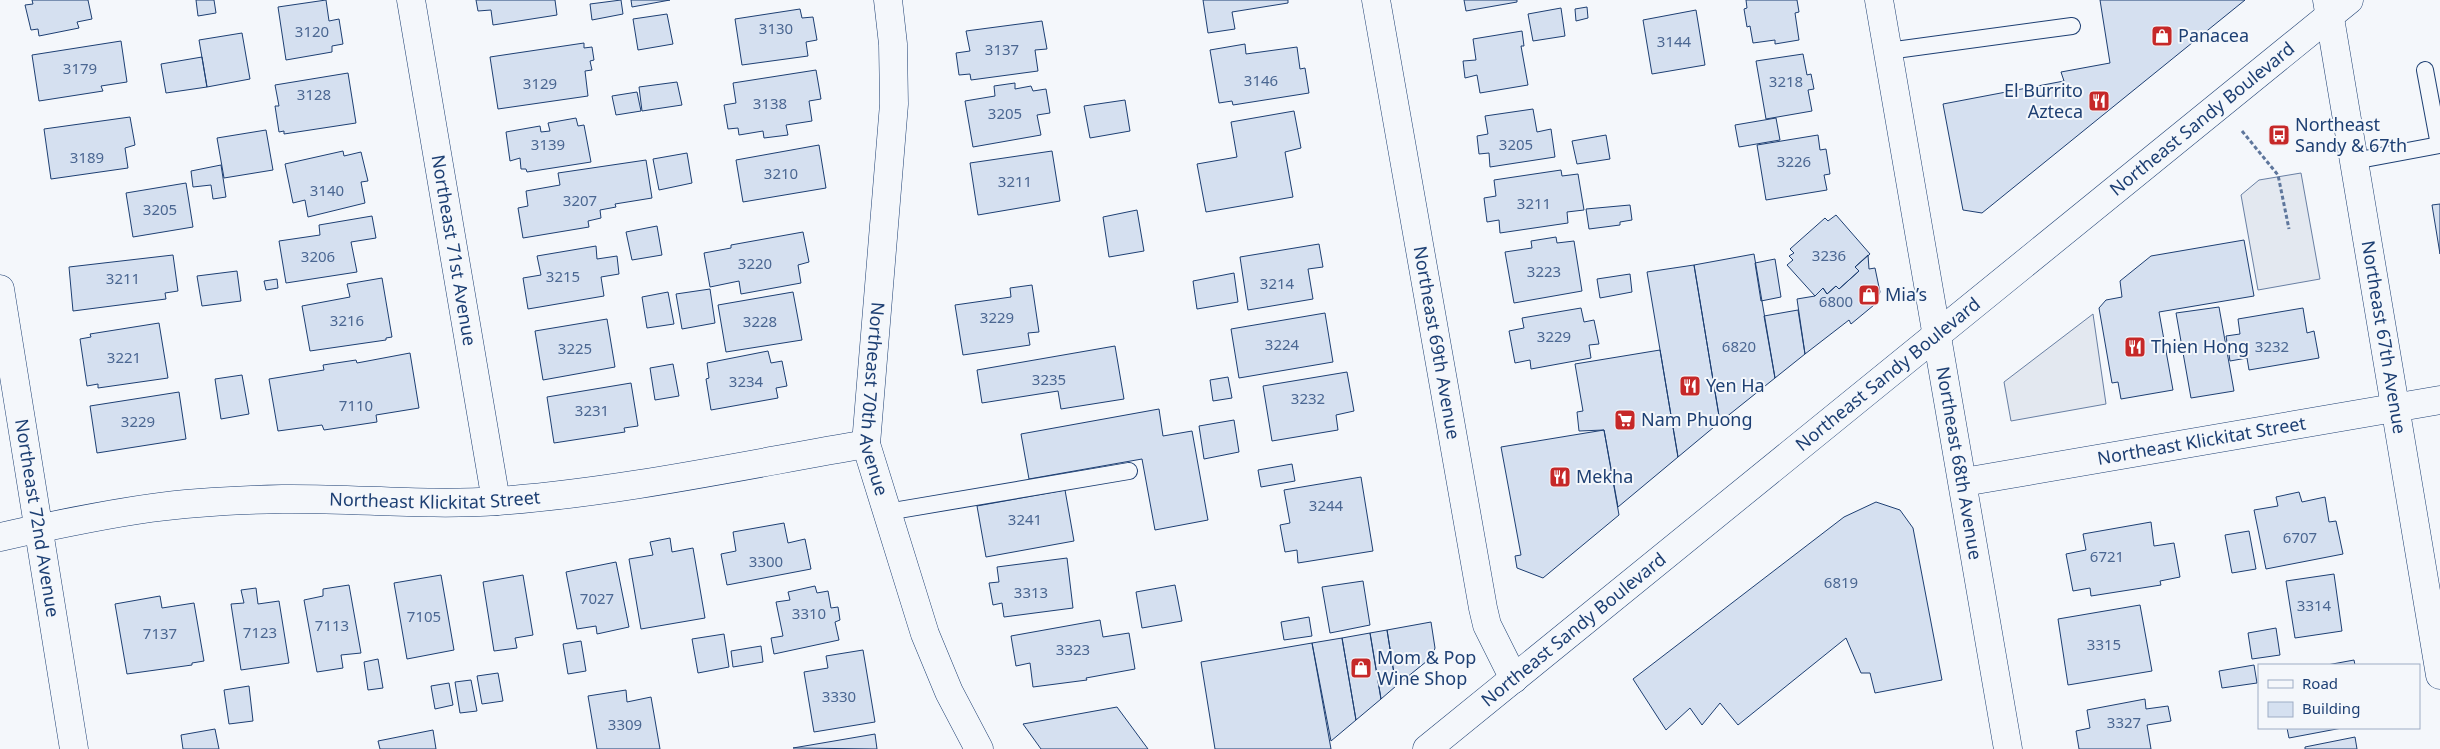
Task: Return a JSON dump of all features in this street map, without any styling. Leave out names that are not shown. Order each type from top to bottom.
[{"type":"street","name":"Northeast 71st Avenue","points":[[411,0],[496,501]]},
{"type":"street","name":"Northeast 70th Avenue","points":[[888,0],[893,44],[894,104],[866,444],[925,634],[950,692],[979,749]]},
{"type":"street","name":"Northeast 69th Avenue","points":[[1376,0],[1483,608],[1487,625],[1514,679]]},
{"type":"street","name":"Northeast 68th Avenue","points":[[1879,0],[1964,482],[2008,749]]},
{"type":"street","name":"Northeast Sandy Boulevard","points":[[1427,749],[2221,104],[2336,5]]},
{"type":"street","name":"Northeast 67th Avenue","points":[[2336,5],[2354,161],[2440,675]]},
{"type":"street","name":"Northeast 72nd Avenue","points":[[0,289],[74,749]]},
{"type":"street","name":"Northeast Klickitat Street","points":[[1964,482],[2440,400]]},
{"type":"street","name":"Northeast Klickitat Street","points":[[0,537],[151,508],[208,502],[284,499],[410,504],[496,501],[575,494],[866,444]]},
{"type":"lane","points":[[1888,51],[2072,26]]},
{"type":"lane","points":[[2354,161],[2439,145],[2425,70]]},
{"type":"lane","points":[[887,512],[1129,471]]},
{"type":"path","points":[[2221,104],[2278,175],[2289,229]]},
{"type":"shaded area","points":[[2301,173],[2320,279],[2258,290],[2241,195],[2259,180]]},
{"type":"shaded area","points":[[2093,314],[2106,404],[2011,421],[2004,382]]},
{"type":"building","points":[[32,0],[88,0],[92,19],[77,22],[79,28],[39,36],[38,29],[31,30],[25,5],[33,4]]},
{"type":"building","points":[[196,0],[214,0],[216,13],[198,16]]},
{"type":"building","points":[[326,0],[329,21],[339,19],[343,44],[332,46],[332,52],[286,60],[278,7]]},
{"type":"building","points":[[476,0],[555,0],[557,15],[493,25],[491,10],[478,11]]},
{"type":"building","points":[[621,0],[623,14],[592,20],[590,4]]},
{"type":"building","points":[[631,0],[670,0],[632,7]]},
{"type":"building","points":[[1203,0],[1288,0],[1288,3],[1232,12],[1235,29],[1208,33]]},
{"type":"building","points":[[1464,0],[1517,0],[1517,2],[1466,11]]},
{"type":"building","points":[[1746,0],[1797,0],[1799,12],[1795,13],[1799,40],[1775,44],[1775,40],[1753,43],[1750,26],[1747,27],[1744,9],[1747,8]]},
{"type":"building","points":[[2100,0],[2245,0],[1982,213],[1963,210],[1943,104],[2064,81],[2061,72],[2110,63]]},
{"type":"building","points":[[1587,7],[1588,18],[1576,21],[1575,9]]},
{"type":"building","points":[[1561,8],[1565,36],[1533,41],[1528,14]]},
{"type":"building","points":[[800,9],[802,18],[813,17],[817,40],[806,42],[808,56],[742,65],[735,19]]},
{"type":"building","points":[[1696,10],[1705,65],[1652,74],[1643,20]]},
{"type":"building","points":[[667,14],[673,44],[638,50],[633,19]]},
{"type":"building","points":[[1042,21],[1047,49],[1035,50],[1038,71],[971,80],[970,74],[959,75],[956,53],[970,51],[966,31]]},
{"type":"building","points":[[1522,31],[1524,46],[1521,46],[1528,85],[1480,93],[1477,75],[1465,78],[1463,61],[1476,60],[1473,39]]},
{"type":"building","points":[[242,33],[250,79],[207,87],[199,40]]},
{"type":"building","points":[[121,41],[127,82],[101,86],[103,91],[39,101],[32,55]]},
{"type":"building","points":[[584,43],[584,48],[592,47],[594,60],[590,61],[592,70],[585,71],[588,96],[498,109],[490,57]]},
{"type":"building","points":[[1245,44],[1246,54],[1297,47],[1300,69],[1305,68],[1309,93],[1233,105],[1232,101],[1219,103],[1210,50]]},
{"type":"building","points":[[1803,54],[1807,75],[1811,74],[1814,89],[1808,90],[1812,111],[1766,119],[1756,61]]},
{"type":"building","points":[[202,57],[207,87],[166,93],[161,64]]},
{"type":"building","points":[[816,70],[821,99],[809,101],[812,121],[786,125],[788,135],[764,138],[763,131],[739,135],[738,128],[728,129],[724,105],[736,103],[733,83]]},
{"type":"building","points":[[348,73],[356,123],[284,134],[284,131],[279,132],[275,106],[279,106],[275,85]]},
{"type":"building","points":[[677,82],[682,105],[642,111],[639,87]]},
{"type":"building","points":[[1015,83],[1015,89],[1031,86],[1033,91],[1046,89],[1050,113],[1037,115],[1041,135],[973,147],[965,101],[995,96],[994,86]]},
{"type":"building","points":[[637,92],[641,111],[616,115],[612,96]]},
{"type":"building","points":[[1125,100],[1130,131],[1090,138],[1084,106]]},
{"type":"building","points":[[1533,109],[1537,132],[1551,129],[1555,157],[1490,167],[1489,153],[1479,154],[1477,136],[1488,134],[1485,116]]},
{"type":"building","points":[[1294,111],[1301,148],[1285,152],[1293,197],[1206,212],[1197,164],[1237,157],[1231,122]]},
{"type":"building","points":[[130,117],[135,145],[125,148],[128,168],[51,179],[44,129]]},
{"type":"building","points":[[576,118],[578,126],[584,125],[591,162],[527,172],[526,169],[521,169],[520,158],[510,161],[506,132],[540,126],[541,132],[550,131],[548,123]]},
{"type":"building","points":[[1776,118],[1780,140],[1739,147],[1735,125]]},
{"type":"building","points":[[266,130],[273,170],[224,178],[217,138]]},
{"type":"building","points":[[1606,135],[1610,159],[1577,164],[1572,141]]},
{"type":"building","points":[[1818,135],[1820,150],[1826,149],[1830,174],[1824,175],[1827,190],[1766,200],[1757,145]]},
{"type":"building","points":[[819,145],[826,188],[743,202],[736,160]]},
{"type":"building","points":[[343,151],[344,156],[361,152],[368,181],[361,182],[365,203],[308,217],[305,200],[293,203],[285,164]]},
{"type":"building","points":[[1052,151],[1060,201],[978,215],[970,163]]},
{"type":"building","points":[[687,153],[692,183],[659,190],[653,159]]},
{"type":"building","points":[[646,160],[652,198],[615,204],[616,207],[600,210],[601,218],[588,221],[589,227],[523,238],[518,208],[528,206],[526,191],[560,185],[558,173]]},
{"type":"building","points":[[221,165],[226,197],[213,199],[211,185],[193,187],[191,171]]},
{"type":"building","points":[[1561,170],[1562,176],[1578,174],[1584,210],[1567,212],[1568,223],[1500,233],[1499,220],[1487,222],[1484,198],[1496,196],[1494,180]]},
{"type":"building","points":[[186,183],[193,227],[133,237],[126,193]]},
{"type":"building","points":[[2440,204],[2440,254],[2432,205]]},
{"type":"building","points":[[1630,205],[1632,220],[1620,222],[1620,225],[1589,229],[1586,209]]},
{"type":"building","points":[[1137,210],[1144,251],[1109,257],[1103,217]]},
{"type":"building","points":[[1836,215],[1870,254],[1855,267],[1859,271],[1839,289],[1836,286],[1827,294],[1823,288],[1815,296],[1787,265],[1793,260],[1789,256],[1794,253],[1790,249],[1825,218],[1828,221]]},
{"type":"building","points":[[372,216],[376,238],[351,242],[357,272],[286,283],[279,241],[320,235],[319,225]]},
{"type":"building","points":[[657,226],[662,255],[632,260],[626,232]]},
{"type":"building","points":[[803,232],[809,262],[798,265],[801,283],[741,294],[739,281],[710,287],[704,253],[731,248],[731,245]]},
{"type":"building","points":[[1556,237],[1557,243],[1574,241],[1582,291],[1514,303],[1505,252],[1532,248],[1531,241]]},
{"type":"building","name":"Thien Hong","points":[[2244,240],[2254,296],[2159,312],[2173,390],[2121,399],[2118,382],[2112,383],[2099,308],[2106,300],[2122,297],[2120,281],[2151,256]]},
{"type":"building","points":[[1319,244],[1323,267],[1308,269],[1313,299],[1248,310],[1240,257]]},
{"type":"building","points":[[596,246],[597,259],[617,256],[619,274],[601,277],[604,296],[528,309],[523,278],[541,275],[537,256]]},
{"type":"building","name":"Yen Ha","points":[[1754,254],[1775,378],[1720,422],[1694,265]]},
{"type":"building","points":[[173,255],[178,291],[165,293],[166,299],[73,311],[69,267]]},
{"type":"building","points":[[1868,255],[1869,269],[1875,268],[1880,292],[1874,305],[1851,324],[1849,320],[1805,354],[1797,299],[1815,296],[1823,288],[1827,294],[1836,286],[1839,289],[1859,271],[1855,267]]},
{"type":"building","points":[[1775,259],[1781,297],[1761,301],[1755,263]]},
{"type":"building","name":"Yen Ha","points":[[1694,265],[1720,422],[1678,457],[1647,272]]},
{"type":"building","points":[[237,271],[241,301],[202,306],[197,276]]},
{"type":"building","points":[[1234,273],[1238,302],[1197,309],[1193,281]]},
{"type":"building","points":[[1630,274],[1632,292],[1600,298],[1597,279]]},
{"type":"building","points":[[382,278],[392,337],[386,338],[386,340],[310,351],[302,306],[350,297],[347,284]]},
{"type":"building","points":[[277,279],[278,288],[266,290],[264,281]]},
{"type":"building","points":[[1032,285],[1039,332],[1028,333],[1030,345],[963,355],[955,305],[1011,297],[1010,288]]},
{"type":"building","points":[[710,289],[715,323],[682,329],[676,294]]},
{"type":"building","points":[[668,292],[674,324],[647,328],[642,297]]},
{"type":"building","points":[[793,292],[802,340],[726,352],[718,305]]},
{"type":"building","points":[[2219,307],[2234,391],[2191,398],[2176,313]]},
{"type":"building","points":[[1581,308],[1584,322],[1594,320],[1599,344],[1589,345],[1591,358],[1531,369],[1530,360],[1515,363],[1509,331],[1524,328],[1522,318]]},
{"type":"building","points":[[2303,308],[2307,333],[2314,331],[2319,358],[2249,370],[2247,358],[2230,361],[2226,336],[2240,334],[2238,319]]},
{"type":"building","points":[[1798,310],[1805,354],[1775,378],[1764,316]]},
{"type":"building","points":[[1325,313],[1333,362],[1239,378],[1231,329]]},
{"type":"building","points":[[607,319],[615,367],[543,380],[535,331]]},
{"type":"building","points":[[159,323],[168,378],[98,388],[98,384],[87,386],[80,339],[91,337],[90,334]]},
{"type":"building","points":[[1115,346],[1124,399],[1061,409],[1058,391],[982,403],[977,370]]},
{"type":"building","name":"Nam Phuong","points":[[1660,350],[1678,457],[1618,507],[1604,430],[1579,431],[1577,412],[1583,411],[1575,364]]},
{"type":"building","points":[[768,351],[771,363],[782,361],[787,386],[776,388],[778,398],[711,410],[706,379],[709,378],[707,363]]},
{"type":"building","points":[[410,353],[419,408],[376,415],[377,422],[324,430],[322,425],[278,431],[269,379],[324,370],[323,365],[356,360],[357,363]]},
{"type":"building","points":[[673,364],[679,396],[655,400],[650,368]]},
{"type":"building","points":[[1347,372],[1354,411],[1336,415],[1338,430],[1272,441],[1263,386]]},
{"type":"building","points":[[242,375],[249,414],[221,419],[215,379]]},
{"type":"building","points":[[1228,377],[1232,398],[1213,401],[1210,380]]},
{"type":"building","points":[[631,383],[638,426],[624,428],[625,432],[554,443],[547,397]]},
{"type":"building","points":[[179,392],[186,439],[97,453],[90,406]]},
{"type":"building","points":[[1159,409],[1163,436],[1192,431],[1208,520],[1155,530],[1142,459],[1029,479],[1021,434]]},
{"type":"building","points":[[1234,420],[1239,452],[1204,459],[1199,426]]},
{"type":"building","name":"Mekha","points":[[1604,430],[1619,515],[1543,578],[1517,568],[1515,556],[1521,555],[1501,447]]},
{"type":"building","points":[[1292,464],[1295,481],[1261,487],[1258,470]]},
{"type":"building","points":[[1361,477],[1373,551],[1298,563],[1297,550],[1285,552],[1280,525],[1290,523],[1284,490]]},
{"type":"building","points":[[1065,490],[1074,541],[986,557],[977,506]]},
{"type":"building","points":[[2299,492],[2302,502],[2325,497],[2329,522],[2336,521],[2343,554],[2266,569],[2254,510],[2278,506],[2276,497]]},
{"type":"building","points":[[1876,502],[1900,510],[1913,528],[1942,680],[1875,693],[1870,673],[1861,673],[1846,638],[1738,725],[1720,703],[1702,725],[1690,708],[1666,730],[1633,679],[1844,517]]},
{"type":"building","points":[[2151,522],[2154,546],[2174,543],[2180,577],[2160,581],[2161,585],[2091,596],[2090,588],[2073,591],[2066,554],[2086,550],[2083,534]]},
{"type":"building","points":[[784,523],[788,543],[805,539],[811,569],[727,585],[721,554],[736,551],[733,532]]},
{"type":"building","points":[[2249,531],[2256,569],[2232,573],[2225,535]]},
{"type":"building","points":[[670,538],[672,552],[693,548],[705,618],[641,629],[629,559],[653,555],[650,542]]},
{"type":"building","points":[[1067,558],[1073,608],[1004,617],[1002,603],[993,605],[989,583],[999,582],[997,567]]},
{"type":"building","points":[[616,562],[629,627],[597,634],[596,626],[577,629],[566,572]]},
{"type":"building","points":[[2334,574],[2342,631],[2295,638],[2286,581]]},
{"type":"building","points":[[441,575],[454,650],[407,659],[394,583]]},
{"type":"building","points":[[523,575],[533,635],[515,638],[517,648],[494,651],[483,582]]},
{"type":"building","points":[[1363,581],[1370,625],[1330,633],[1322,587]]},
{"type":"building","points":[[349,585],[361,653],[341,655],[343,668],[317,672],[304,600],[323,596],[323,589]]},
{"type":"building","points":[[1175,585],[1182,621],[1142,628],[1136,592]]},
{"type":"building","points":[[815,586],[817,593],[828,591],[831,608],[838,607],[840,620],[835,622],[839,640],[774,654],[771,638],[783,636],[776,602],[790,600],[788,592]]},
{"type":"building","points":[[256,588],[258,604],[279,601],[289,663],[241,670],[231,604],[244,603],[241,590]]},
{"type":"building","points":[[160,596],[162,608],[194,603],[204,661],[192,663],[192,665],[127,674],[115,604]]},
{"type":"building","points":[[2140,605],[2152,671],[2068,685],[2058,619]]},
{"type":"building","points":[[1309,617],[1312,636],[1284,640],[1281,622]]},
{"type":"building","points":[[1100,620],[1103,637],[1129,633],[1135,669],[1086,678],[1087,680],[1033,687],[1030,663],[1016,666],[1011,636]]},
{"type":"building","points":[[1431,622],[1435,648],[1432,657],[1396,686],[1387,630]]},
{"type":"building","points":[[2276,628],[2280,655],[2252,659],[2248,633]]},
{"type":"building","points":[[1387,630],[1396,686],[1381,699],[1370,633]]},
{"type":"building","name":"Mom & Pop Wine Shop","points":[[1370,633],[1381,699],[1356,720],[1342,638]]},
{"type":"building","points":[[724,634],[729,667],[698,673],[692,639]]},
{"type":"building","points":[[1342,638],[1356,720],[1331,741],[1312,643]]},
{"type":"building","points":[[581,641],[586,671],[568,674],[563,644]]},
{"type":"building","points":[[1312,643],[1331,749],[1215,749],[1201,662]]},
{"type":"building","points":[[761,646],[763,662],[733,667],[731,651]]},
{"type":"building","points":[[863,650],[875,722],[814,732],[804,672],[828,668],[826,656]]},
{"type":"building","points":[[378,659],[383,688],[368,690],[364,662]]},
{"type":"building","points":[[2354,660],[2355,664],[2332,664]]},
{"type":"building","points":[[2254,665],[2257,683],[2222,688],[2219,671]]},
{"type":"building","points":[[498,673],[503,701],[482,704],[477,676]]},
{"type":"building","points":[[471,680],[477,711],[460,713],[455,682]]},
{"type":"building","points":[[449,683],[453,705],[435,709],[431,686]]},
{"type":"building","points":[[249,686],[253,721],[229,724],[224,690]]},
{"type":"building","points":[[626,690],[627,702],[651,697],[660,749],[597,749],[588,696]]},
{"type":"building","points":[[2145,699],[2146,709],[2168,706],[2171,721],[2147,725],[2151,749],[2079,749],[2076,731],[2090,728],[2087,710]]},
{"type":"building","points":[[1117,707],[1148,749],[1041,749],[1023,724]]},
{"type":"building","points":[[215,729],[219,749],[183,749],[181,735]]},
{"type":"building","points":[[2287,729],[2337,729],[2289,738]]},
{"type":"building","points":[[433,730],[436,749],[380,749],[378,741]]},
{"type":"building","points":[[875,734],[877,749],[793,748]]},
{"type":"building","points":[[2355,737],[2357,749],[2305,749],[2305,747]]},
{"type":"place","name":"Panacea","points":[[2162,36]]},
{"type":"place","name":"El Burrito Azteca","points":[[2099,101]]},
{"type":"place","name":"Northeast Sandy & 67th","points":[[2279,135]]},
{"type":"place","name":"Mia’s","points":[[1869,295]]},
{"type":"place","name":"Thien Hong","points":[[2135,347]]},
{"type":"place","name":"Yen Ha","points":[[1690,386]]},
{"type":"place","name":"Nam Phuong","points":[[1625,420]]},
{"type":"place","name":"Mekha","points":[[1560,477]]},
{"type":"place","name":"Mom & Pop Wine Shop","points":[[1361,668]]}]
